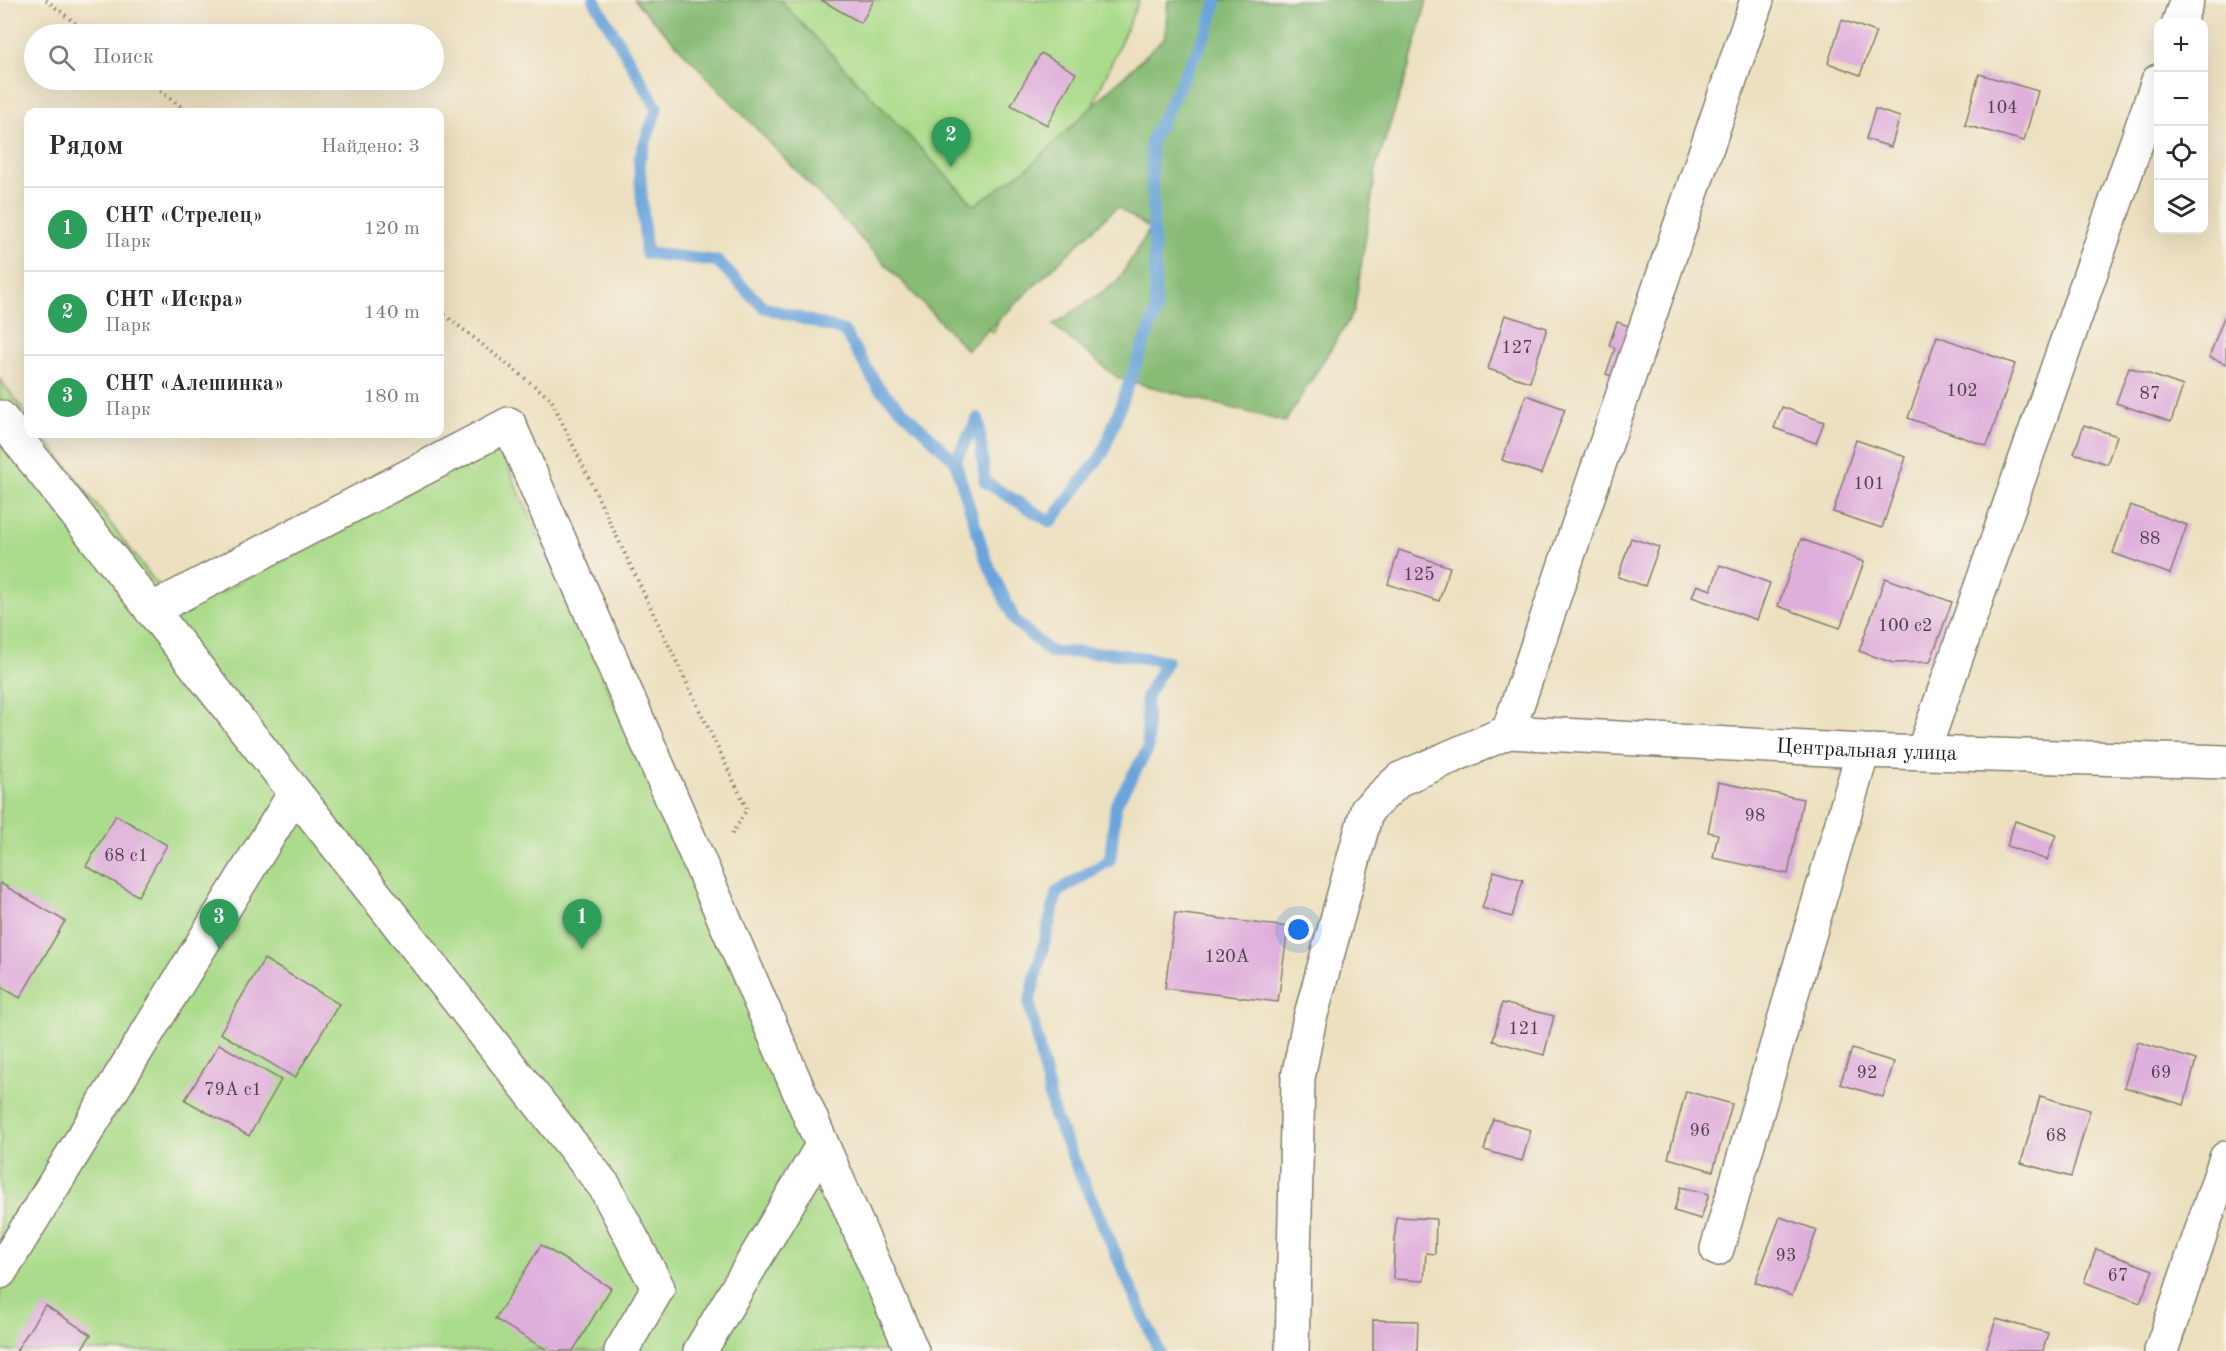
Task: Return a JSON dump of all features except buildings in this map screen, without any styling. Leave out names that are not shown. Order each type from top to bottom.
[{"type":"street","points":[[1292,1351],[1298,1078],[1309,1022],[1366,810],[1400,779],[1508,732],[1757,0]]},
{"type":"street","points":[[2180,18],[2187,0]]},
{"type":"street","points":[[1923,752],[2154,92]]},
{"type":"street","points":[[0,417],[605,1187],[658,1288],[621,1351]]},
{"type":"street","points":[[152,610],[509,424],[912,1351]]},
{"type":"street","name":"Центральная улица","points":[[1508,732],[1863,751],[2226,762]]},
{"type":"street","points":[[1717,1249],[1863,751]]},
{"type":"street","points":[[0,1272],[295,793]]},
{"type":"street","points":[[700,1351],[822,1146]]},
{"type":"street","points":[[2161,1351],[2226,1158]]},
{"type":"path","points":[[46,0],[76,24]]},
{"type":"path","points":[[159,90],[183,108]]},
{"type":"path","points":[[444,314],[551,399],[747,809],[706,879]]},
{"type":"green space","points":[[634,0],[780,0],[974,205],[1029,167],[1165,37],[1168,0],[1427,0],[1410,64],[1377,164],[1354,312],[1285,422],[1118,378],[1053,325],[1117,282],[1150,229],[1117,207],[967,350]]},
{"type":"green space","points":[[680,0],[1139,0],[993,333]]},
{"type":"green space","points":[[0,379],[24,411],[24,438],[45,438],[180,614],[497,443],[908,1351],[0,1351]]},
{"type":"waterway","points":[[594,0],[657,108],[639,160],[646,253],[717,261],[763,307],[844,331],[878,387],[955,461],[985,557],[1015,621],[1050,652],[1109,653],[1167,661],[1146,697],[1148,749],[1116,804],[1110,860],[1057,892],[1029,1003],[1054,1115],[1159,1351]]},
{"type":"waterway","points":[[955,461],[978,418],[985,482],[1051,522],[1103,453],[1156,311],[1151,141],[1208,29],[1217,0]]},
{"type":"place","name":"СНТ «Искра»","points":[[951,167]]},
{"type":"place","name":"СНТ «Алешинка»","points":[[219,949]]},
{"type":"place","name":"СНТ «Стрелец»","points":[[582,949]]}]
